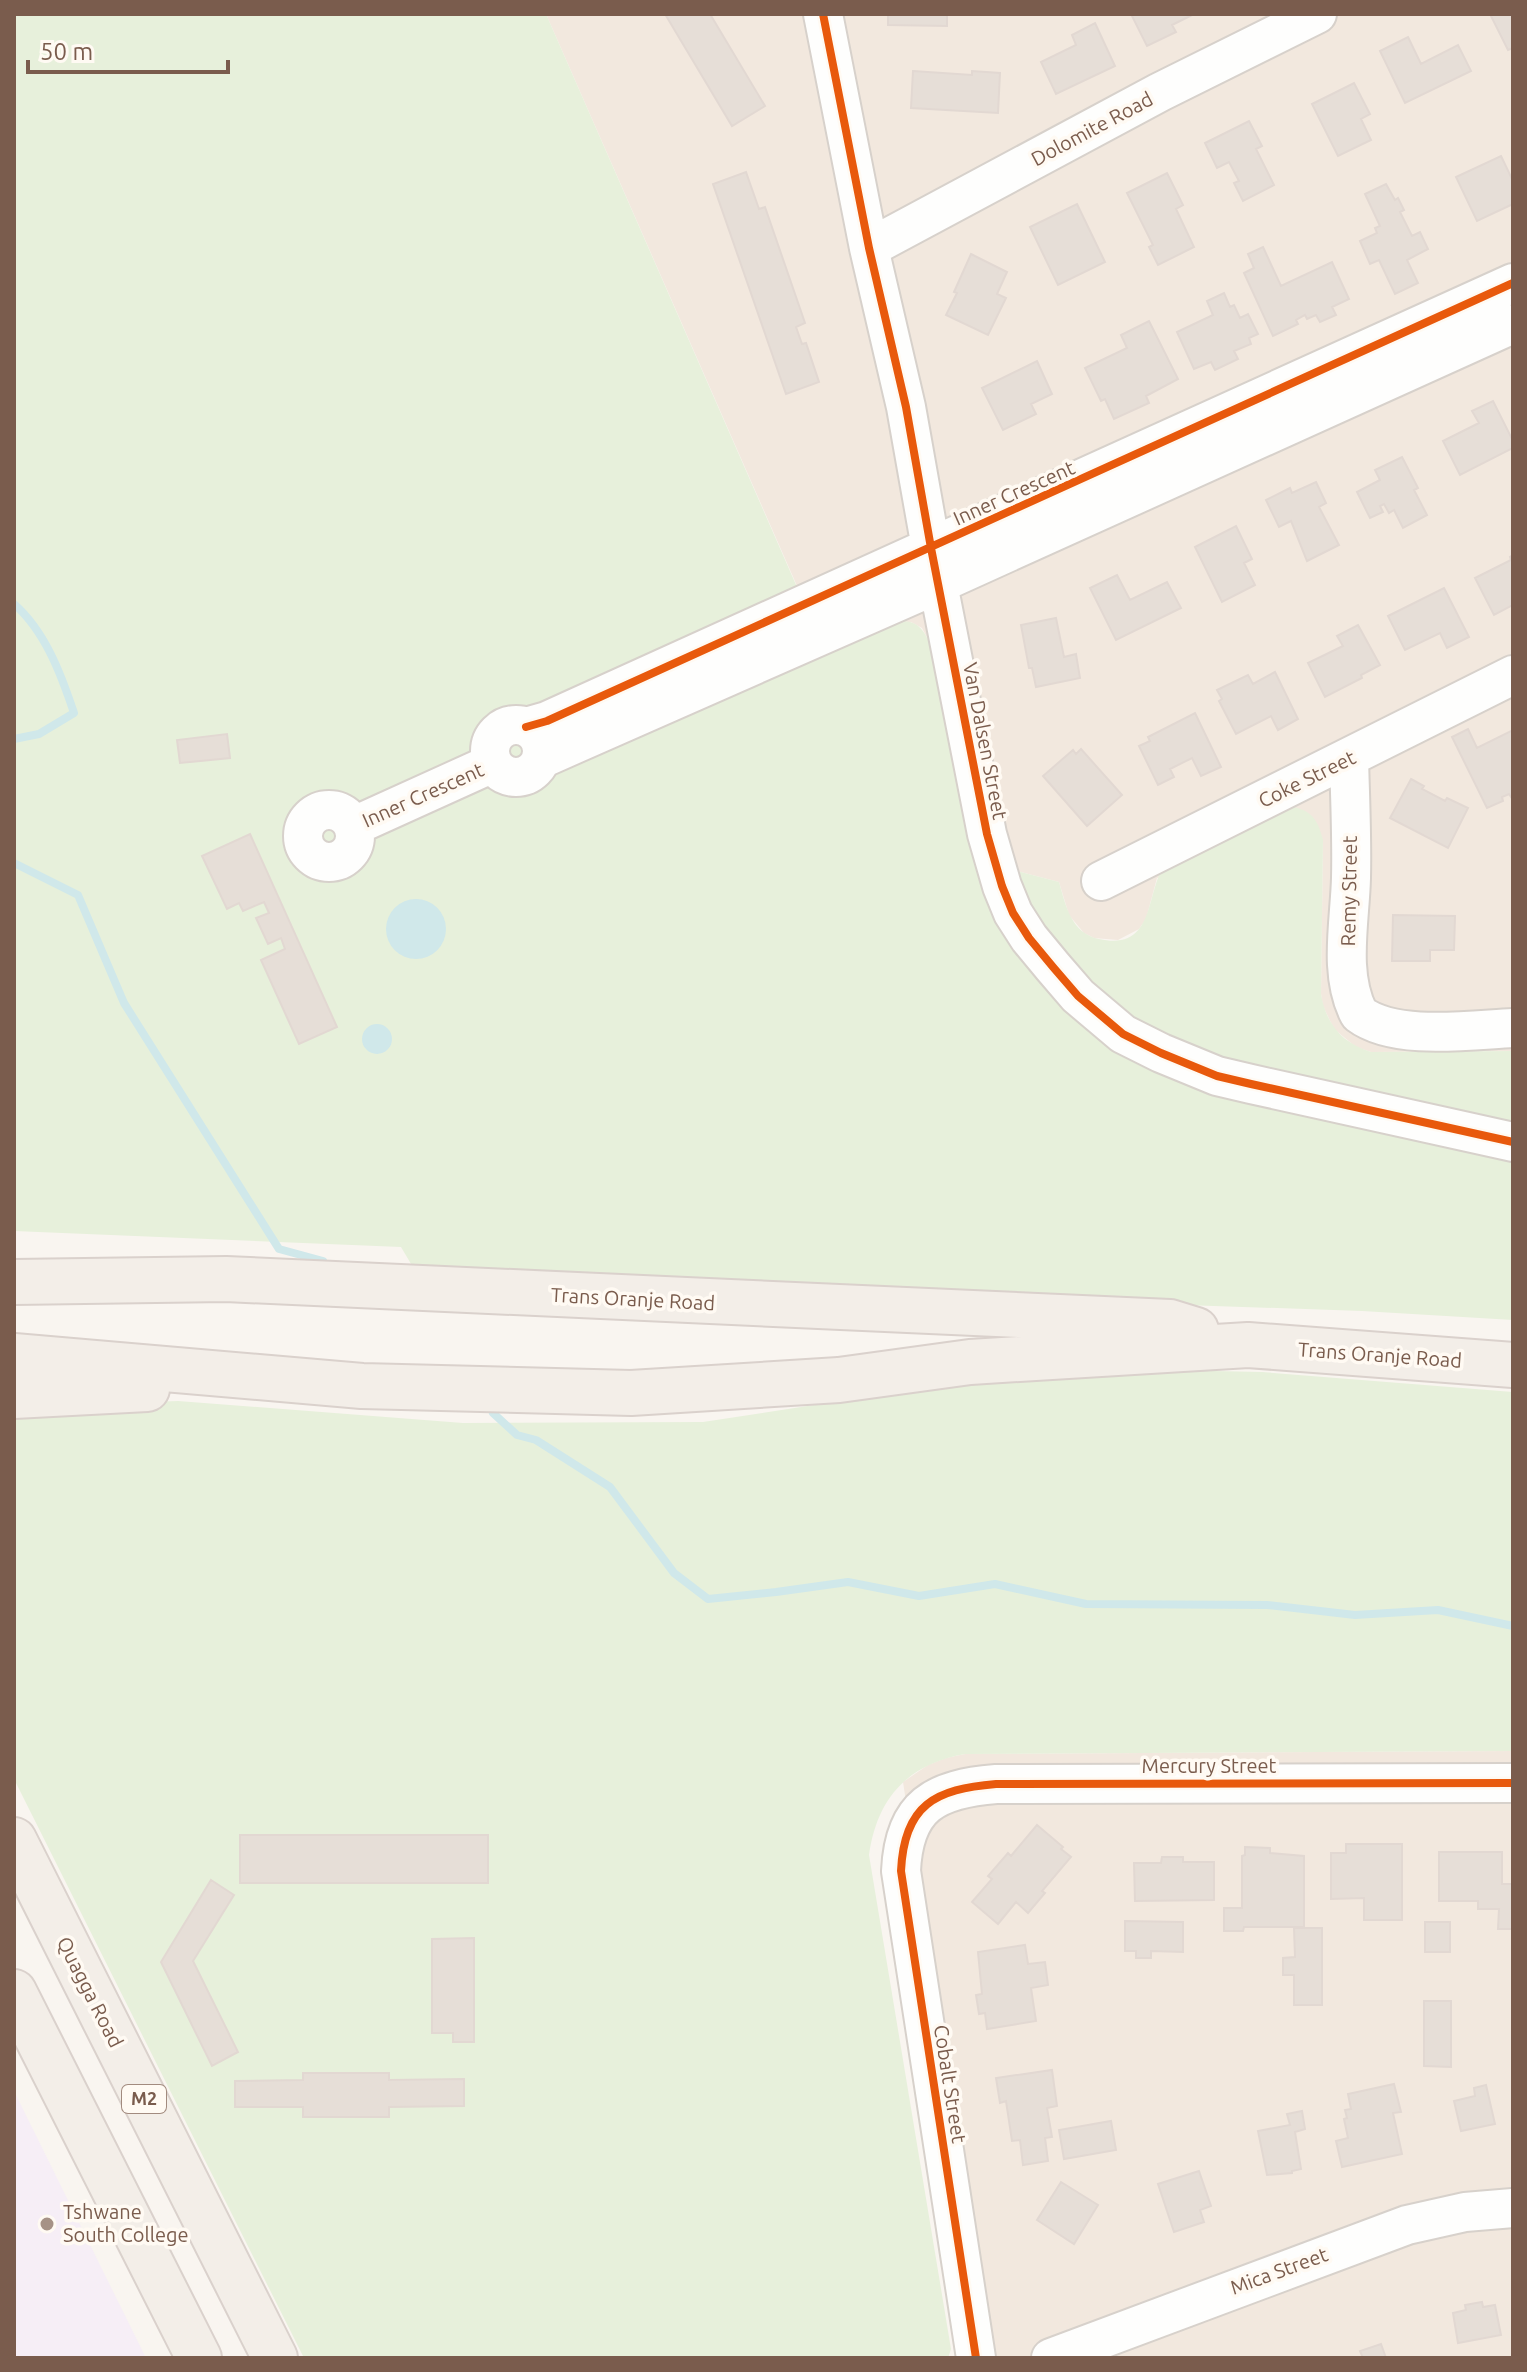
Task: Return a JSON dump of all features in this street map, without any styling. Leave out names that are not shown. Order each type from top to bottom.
[{"type":"main road","name":"Trans Oranje Road","points":[[14,1282],[226,1279],[1170,1322],[1248,1345]]},
{"type":"main road","name":"Trans Oranje Road","points":[[14,1356],[289,1381],[495,1391],[631,1393],[839,1380],[970,1362],[1248,1345],[1513,1365]]},
{"type":"main road","points":[[14,1396],[289,1381]]},
{"type":"main road","name":"Quagga Road","points":[[14,1840],[275,2358]]},
{"type":"main road","points":[[14,1992],[199,2358]]},
{"type":"street","name":"Van Dalsen Street","points":[[823,14],[869,248],[906,407],[994,862],[1013,913],[1029,938],[1078,996],[1123,1034],[1161,1053],[1217,1076],[1513,1142]]},
{"type":"street","name":"Dolomite Road","points":[[869,248],[1160,92],[1317,14]]},
{"type":"street","name":"Inner Crescent","points":[[935,566],[1513,283]]},
{"type":"street","name":"Inner Crescent","points":[[354,826],[493,763],[514,778],[531,773],[534,743],[935,566],[1513,324]]},
{"type":"street","name":"Coke Street","points":[[1101,881],[1513,675]]},
{"type":"street","name":"Remy Street","points":[[1349,758],[1351,877],[1348,963],[1353,1003],[1365,1018],[1402,1029],[1513,1028]]},
{"type":"street","name":"Mercury Street","points":[[915,1818],[939,1796],[964,1788],[996,1784],[1513,1783]]},
{"type":"street","name":"Cobalt Street","points":[[915,1818],[906,1834],[901,1871],[976,2358]]},
{"type":"street","name":"Mica Street","points":[[1051,2358],[1407,2225],[1465,2212],[1513,2208]]},
{"type":"shaded area","points":[[546,14],[1513,14],[1513,1051],[1371,1052],[1356,1047],[1334,1029],[1321,994],[1323,840],[1157,878],[1146,919],[1139,929],[1118,940],[1094,938],[1084,933],[1069,915],[1059,882],[1017,871],[922,628],[911,622],[826,652]]},
{"type":"shaded area","points":[[1513,1751],[1513,2358],[996,2358],[983,2308],[903,1782],[928,1765],[965,1754]]},
{"type":"shaded area","name":"Tshwane South College","points":[[14,2091],[146,2358],[14,2358]]},
{"type":"green space","points":[[14,14],[546,14],[825,651],[892,624],[910,622],[921,628],[931,645],[1017,871],[1059,882],[1071,917],[1082,931],[1099,939],[1119,940],[1133,935],[1142,925],[1157,881],[1172,858],[1284,806],[1306,811],[1315,819],[1323,840],[1321,994],[1323,1005],[1337,1031],[1371,1052],[1513,1051],[1513,1320],[1362,1311],[804,1292],[417,1274],[401,1247],[14,1231]]},
{"type":"green space","points":[[1120,1369],[1262,1372],[1513,1392],[1513,1751],[965,1754],[927,1766],[899,1787],[879,1817],[869,1855],[951,2349],[948,2358],[304,2358],[14,1779],[14,1407],[178,1401],[463,1423],[703,1422],[1016,1374]]},
{"type":"water","points":[[416,899],[437,908],[446,929],[437,950],[416,959],[395,950],[386,929],[395,908]]},
{"type":"water","points":[[377,1024],[383,1025],[391,1033],[391,1045],[383,1053],[377,1054],[371,1053],[363,1045],[362,1039],[363,1033],[371,1025]]},
{"type":"building","points":[[665,14],[710,14],[765,106],[732,126]]},
{"type":"building","points":[[888,14],[947,14],[947,26],[888,25]]},
{"type":"building","points":[[1131,14],[1194,14],[1172,25],[1176,32],[1147,46]]},
{"type":"building","points":[[1490,14],[1513,14],[1513,48],[1508,50]]},
{"type":"building","points":[[1095,23],[1115,66],[1056,94],[1041,62],[1076,45],[1072,35]]},
{"type":"building","points":[[1408,37],[1421,64],[1458,45],[1471,71],[1405,103],[1380,51]]},
{"type":"building","points":[[913,71],[972,75],[972,71],[1000,73],[998,113],[911,108]]},
{"type":"building","points":[[1354,83],[1370,114],[1361,119],[1371,140],[1338,156],[1312,104]]},
{"type":"building","points":[[1249,121],[1262,146],[1256,149],[1274,185],[1243,201],[1234,183],[1239,181],[1229,162],[1217,168],[1205,143]]},
{"type":"building","points":[[1501,156],[1513,181],[1513,204],[1477,221],[1456,177]]},
{"type":"building","points":[[746,172],[759,209],[765,207],[805,323],[796,327],[802,344],[806,343],[819,382],[786,394],[713,184]]},
{"type":"building","points":[[1167,173],[1183,205],[1176,209],[1194,247],[1158,265],[1149,247],[1153,245],[1127,193]]},
{"type":"building","points":[[1386,184],[1404,210],[1400,212],[1412,236],[1420,232],[1428,249],[1407,260],[1418,283],[1395,294],[1379,260],[1370,264],[1360,241],[1377,233],[1375,228],[1380,226],[1365,194]]},
{"type":"building","points":[[1077,204],[1105,262],[1058,285],[1030,227]]},
{"type":"building","points":[[1263,247],[1281,286],[1332,262],[1349,299],[1332,307],[1336,315],[1320,322],[1316,315],[1307,319],[1305,315],[1296,320],[1298,324],[1273,336],[1244,273],[1254,268],[1248,254]]},
{"type":"building","points":[[971,254],[1007,272],[997,294],[1006,298],[988,335],[946,315]]},
{"type":"building","points":[[1224,293],[1230,307],[1234,305],[1240,318],[1248,314],[1258,334],[1249,338],[1251,344],[1234,351],[1238,359],[1215,370],[1211,362],[1194,369],[1177,332],[1213,315],[1207,301]]},
{"type":"building","points":[[1149,321],[1178,379],[1146,396],[1149,403],[1114,419],[1105,399],[1101,401],[1085,368],[1127,348],[1121,335]]},
{"type":"building","points":[[1037,361],[1052,394],[1031,404],[1036,414],[1003,430],[982,388]]},
{"type":"building","points":[[1493,401],[1513,441],[1513,448],[1460,475],[1443,441],[1479,423],[1472,411]]},
{"type":"building","points":[[1402,457],[1418,488],[1414,490],[1427,515],[1403,528],[1394,510],[1389,513],[1384,504],[1380,506],[1383,512],[1370,518],[1357,492],[1380,480],[1375,470]]},
{"type":"building","points":[[1316,482],[1326,503],[1319,507],[1339,545],[1307,561],[1291,521],[1279,527],[1266,500],[1290,488],[1292,493]]},
{"type":"building","points":[[1236,526],[1252,559],[1244,563],[1255,585],[1222,602],[1195,547]]},
{"type":"building","points":[[1513,555],[1513,605],[1494,615],[1475,578],[1511,560]]},
{"type":"building","points":[[1117,575],[1130,600],[1167,582],[1181,608],[1116,640],[1090,588]]},
{"type":"building","points":[[1444,588],[1469,637],[1447,648],[1440,633],[1405,650],[1388,616]]},
{"type":"building","points":[[1056,618],[1064,657],[1076,654],[1080,678],[1036,687],[1021,625]]},
{"type":"building","points":[[1358,625],[1380,665],[1325,697],[1308,663],[1343,646],[1337,636]]},
{"type":"building","points":[[1275,672],[1298,719],[1278,730],[1271,716],[1236,734],[1219,701],[1222,699],[1217,690],[1248,675],[1253,684]]},
{"type":"building","points":[[1195,713],[1221,767],[1201,776],[1192,758],[1170,769],[1174,777],[1158,785],[1139,746],[1150,741],[1148,737]]},
{"type":"building","points":[[1468,729],[1477,748],[1513,730],[1513,800],[1509,794],[1502,797],[1503,801],[1487,808],[1452,737]]},
{"type":"building","points":[[227,734],[230,758],[180,763],[177,740]]},
{"type":"building","points":[[1081,749],[1122,795],[1087,826],[1043,776],[1073,750],[1076,754]]},
{"type":"building","points":[[1411,779],[1424,786],[1422,789],[1445,801],[1447,798],[1468,808],[1448,848],[1390,818]]},
{"type":"building","points":[[250,834],[337,1027],[299,1044],[261,960],[285,949],[281,938],[268,944],[256,918],[269,913],[264,902],[243,911],[239,903],[227,909],[202,856]]},
{"type":"building","points":[[1393,915],[1455,916],[1454,950],[1430,950],[1430,961],[1392,961]]},
{"type":"building","points":[[1037,1825],[1071,1857],[1028,1913],[1016,1902],[998,1924],[972,1902],[992,1879],[988,1876],[1008,1853],[1011,1856]]},
{"type":"building","points":[[240,1835],[488,1835],[488,1883],[240,1883]]},
{"type":"building","points":[[1346,1844],[1402,1844],[1402,1920],[1364,1920],[1364,1898],[1331,1899],[1331,1853],[1346,1853]]},
{"type":"building","points":[[1245,1847],[1270,1848],[1270,1853],[1304,1856],[1304,1927],[1244,1927],[1243,1931],[1224,1931],[1224,1908],[1242,1908],[1242,1856],[1245,1855]]},
{"type":"building","points":[[1439,1852],[1502,1852],[1502,1884],[1513,1884],[1513,1929],[1498,1929],[1499,1909],[1478,1909],[1478,1901],[1439,1901]]},
{"type":"building","points":[[1162,1857],[1183,1857],[1183,1862],[1214,1862],[1214,1900],[1135,1901],[1134,1863],[1161,1863]]},
{"type":"building","points":[[211,1880],[234,1895],[193,1961],[238,2052],[212,2066],[161,1962]]},
{"type":"building","points":[[1125,1921],[1183,1922],[1183,1952],[1151,1951],[1151,1958],[1136,1958],[1136,1951],[1125,1951]]},
{"type":"building","points":[[1425,1922],[1450,1922],[1450,1952],[1425,1952]]},
{"type":"building","points":[[1294,1928],[1322,1928],[1322,2005],[1294,2005],[1294,1975],[1283,1975],[1283,1958],[1295,1957]]},
{"type":"building","points":[[474,1938],[474,2042],[453,2042],[453,2033],[432,2033],[432,1939]]},
{"type":"building","points":[[1025,1945],[1028,1964],[1045,1962],[1048,1985],[1031,1988],[1036,2021],[987,2029],[985,2013],[979,2014],[976,1995],[982,1994],[978,1952]]},
{"type":"building","points":[[1424,2001],[1451,2001],[1451,2067],[1424,2066]]},
{"type":"building","points":[[1052,2070],[1057,2106],[1047,2108],[1052,2137],[1045,2138],[1048,2161],[1023,2165],[1020,2140],[1012,2141],[1006,2101],[1000,2103],[996,2078]]},
{"type":"building","points":[[303,2073],[389,2073],[389,2080],[464,2079],[464,2106],[389,2107],[389,2117],[303,2117],[303,2107],[235,2107],[235,2081],[303,2080]]},
{"type":"building","points":[[1394,2084],[1401,2112],[1393,2113],[1402,2154],[1342,2167],[1336,2141],[1348,2138],[1344,2119],[1347,2118],[1345,2110],[1351,2109],[1348,2094]]},
{"type":"building","points":[[1486,2085],[1495,2124],[1461,2131],[1454,2101],[1475,2096],[1474,2088]]},
{"type":"building","points":[[1302,2111],[1305,2129],[1295,2132],[1301,2169],[1267,2175],[1258,2131],[1290,2125],[1287,2114]]},
{"type":"building","points":[[1111,2121],[1116,2150],[1064,2159],[1059,2130]]},
{"type":"building","points":[[1199,2171],[1211,2206],[1200,2210],[1204,2222],[1174,2232],[1158,2184]]},
{"type":"building","points":[[1061,2182],[1098,2205],[1074,2244],[1037,2220]]},
{"type":"building","points":[[1482,2302],[1483,2307],[1495,2305],[1501,2335],[1458,2343],[1453,2313],[1466,2310],[1465,2305]]},
{"type":"building","points":[[1381,2344],[1386,2358],[1363,2358],[1360,2351]]},
{"type":"waterway","points":[[14,604],[43,640],[74,713],[39,734],[14,739]]},
{"type":"waterway","points":[[14,863],[78,895],[124,1003],[279,1249],[323,1261]]},
{"type":"waterway","points":[[493,1413],[517,1435],[536,1440],[610,1487],[674,1573],[708,1599],[848,1582],[919,1596],[995,1584],[1086,1604],[1267,1605],[1355,1615],[1438,1610],[1513,1626]]},
{"type":"cycle path","points":[[823,14],[869,248],[906,407],[987,834],[1013,913],[1029,938],[1078,996],[1123,1034],[1161,1053],[1217,1076],[1513,1142]]},
{"type":"cycle path","points":[[526,727],[547,721],[1513,283]]},
{"type":"cycle path","points":[[976,2358],[901,1871],[903,1849],[916,1816],[940,1796],[956,1790],[996,1784],[1513,1783]]},
{"type":"place","name":"Tshwane South College","points":[[47,2224]]}]
